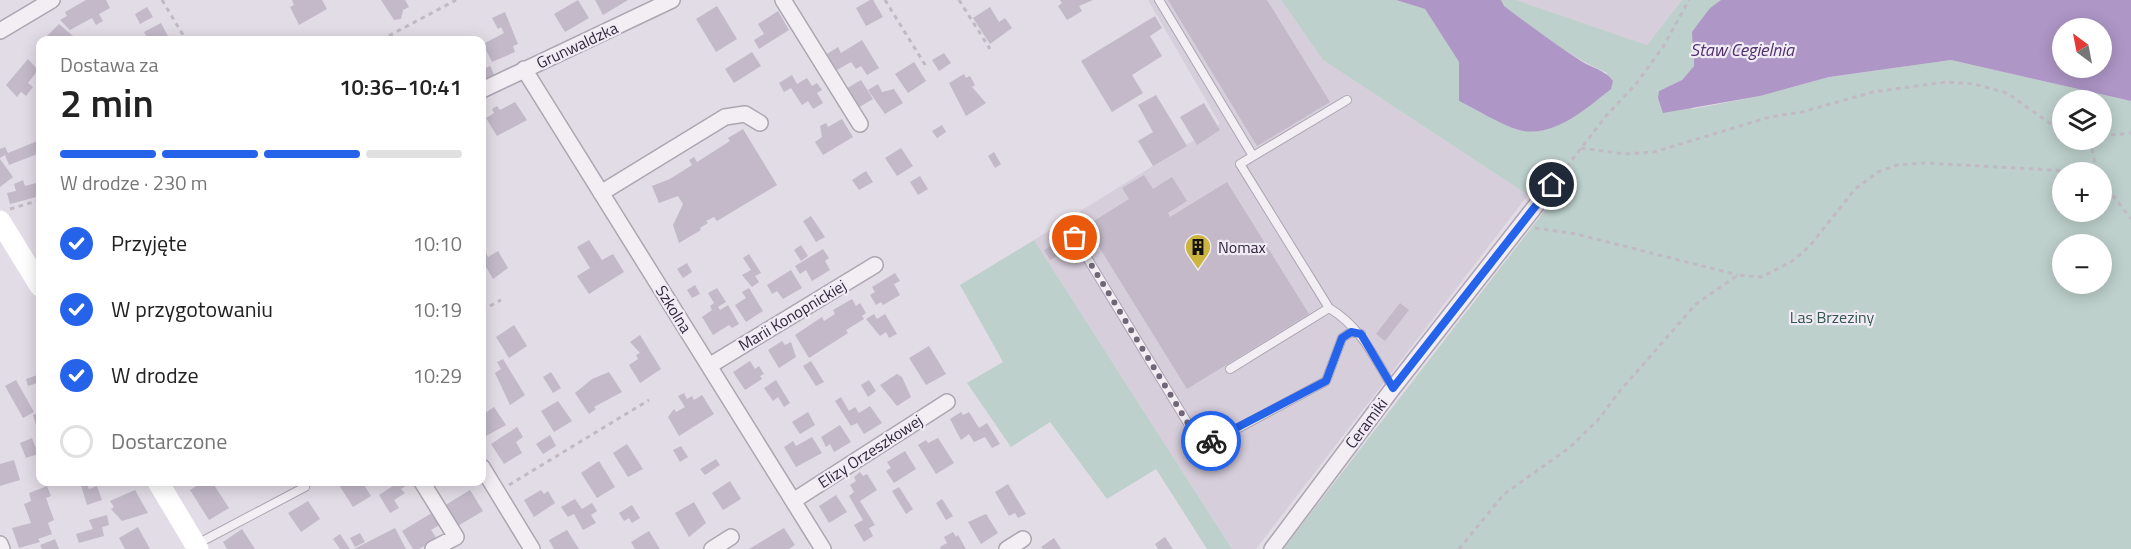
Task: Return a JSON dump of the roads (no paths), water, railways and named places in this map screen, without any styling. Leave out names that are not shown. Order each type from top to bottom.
[{"type":"street","points":[[0,31],[52,0]]},
{"type":"street","name":"Grunwaldzka","points":[[486,88],[672,0]]},
{"type":"street","points":[[783,0],[860,124]]},
{"type":"street","name":"Szkolna","points":[[524,69],[823,549]]},
{"type":"street","points":[[601,193],[725,117],[745,114],[760,123]]},
{"type":"street","name":"Ceramiki","points":[[1272,549],[1393,388],[1552,185]]},
{"type":"street","points":[[2,216],[36,279]]},
{"type":"street","name":"Marii Konopnickiej","points":[[709,366],[875,265]]},
{"type":"street","name":"Elizy Orzeszkowej","points":[[793,501],[947,402]]},
{"type":"street","points":[[486,474],[532,549]]},
{"type":"street","points":[[160,486],[197,547]]},
{"type":"street","points":[[424,486],[456,537],[433,549]]},
{"type":"street","points":[[712,549],[731,537]]},
{"type":"street","points":[[1007,549],[1023,539]]},
{"type":"street","points":[[0,544],[2,549]]},
{"type":"lane","points":[[1160,0],[1253,156]]},
{"type":"lane","points":[[1347,99],[1240,164],[1329,309],[1347,319],[1361,334],[1393,388]]},
{"type":"lane","points":[[1075,238],[1195,435],[1201,439],[1218,439],[1326,381],[1342,338],[1351,332],[1361,334]]},
{"type":"lane","points":[[1230,369],[1329,309]]},
{"type":"lane","points":[[197,547],[304,486]]},
{"type":"water","points":[[1396,0],[1501,0],[1504,6],[1552,41],[1581,61],[1606,74],[1613,81],[1611,89],[1569,120],[1544,130],[1532,132],[1519,130],[1496,121],[1459,101],[1459,62],[1425,9]]},
{"type":"water","name":"Staw Cegielnia","points":[[1721,0],[2131,0],[2131,101],[2112,97],[2112,90],[2083,90],[1951,60],[1829,77],[1760,96],[1663,113],[1658,98],[1659,91],[1682,80],[1694,66],[1692,32],[1710,8]]},
{"type":"place","name":"Nomax","points":[[1198,270]]},
{"type":"park label","name":"Las Brzeziny","points":[[1832,317]]}]
